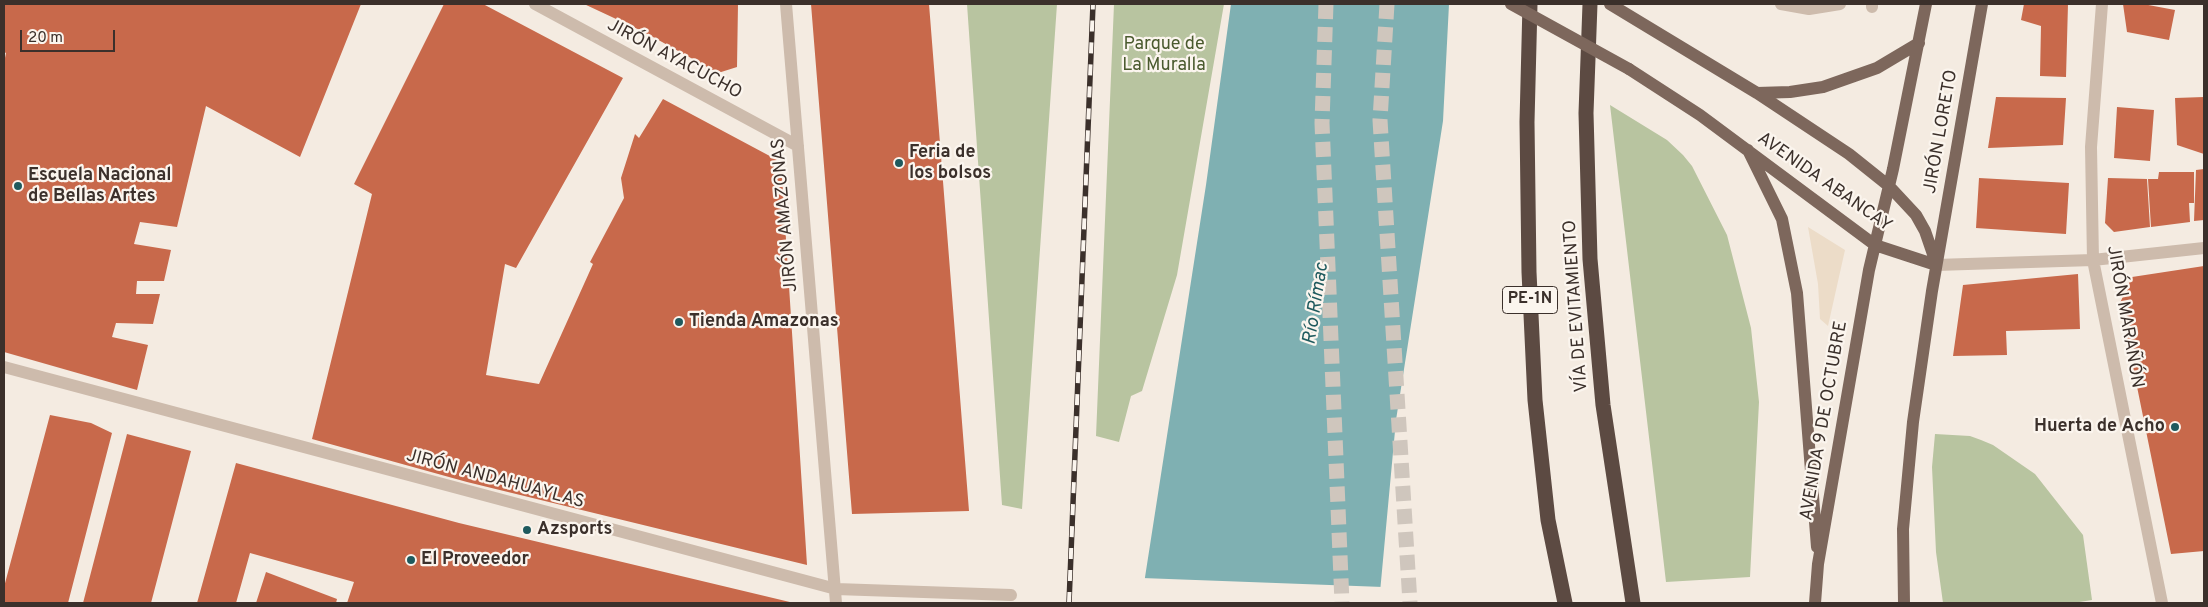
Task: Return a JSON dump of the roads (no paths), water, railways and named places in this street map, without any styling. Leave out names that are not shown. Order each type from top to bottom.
[{"type":"highway","name":"PE-1N","points":[[1530,4],[1527,122],[1528,242],[1535,400],[1548,520],[1564,600]]},
{"type":"highway","name":"VÍA DE EVITAMIENTO","points":[[1590,4],[1586,113],[1590,260],[1603,405],[1633,603]]},
{"type":"main road","name":"AVENIDA ABANCAY","points":[[1511,4],[1629,69],[1672,96],[1876,245],[1936,265]]},
{"type":"main road","name":"AVENIDA ABANCAY","points":[[1610,4],[1651,27],[1757,93],[1849,154],[1889,186],[1916,215],[1925,231],[1936,265]]},
{"type":"main road","points":[[1876,245],[1926,4]]},
{"type":"main road","name":"JIRÓN LORETO","points":[[1936,265],[1982,4]]},
{"type":"main road","points":[[1757,93],[1790,92],[1823,87],[1878,68],[1919,43]]},
{"type":"main road","points":[[1748,150],[1782,219],[1797,293],[1818,564]]},
{"type":"main road","name":"AVENIDA 9 DE OCTUBRE","points":[[1815,603],[1818,564],[1876,245]]},
{"type":"main road","points":[[1904,603],[1903,529],[1907,471],[1936,265]]},
{"type":"street","name":"JIRÓN AYACUCHO","points":[[535,4],[798,146]]},
{"type":"street","name":"JIRÓN AMAZONAS","points":[[786,4],[836,603]]},
{"type":"street","points":[[1781,4],[1809,9],[1840,4]]},
{"type":"street","name":"JIRÓN MARAÑÓN","points":[[2102,4],[2091,147],[2093,260],[2162,603]]},
{"type":"street","points":[[1936,265],[2093,260],[2204,248]]},
{"type":"street","name":"JIRÓN ANDAHUAYLAS","points":[[4,367],[836,589],[1011,595]]},
{"type":"water","name":"Río Rímac","points":[[1231,4],[1449,4],[1443,121],[1396,420],[1379,603],[1141,603],[1206,185]]},
{"type":"tunnel","points":[[1326,4],[1322,123],[1342,603]]},
{"type":"tunnel","points":[[1387,4],[1380,120],[1410,603]]},
{"type":"railway","points":[[1069,603],[1093,4]]},
{"type":"place","name":"Feria de los bolsos","points":[[899,163]]},
{"type":"place","name":"Escuela Nacional de Bellas Artes","points":[[18,186]]},
{"type":"place","name":"Tienda Amazonas","points":[[679,322]]},
{"type":"place","name":"Huerta de Acho","points":[[2175,427]]},
{"type":"place","name":"Azsports","points":[[527,530]]},
{"type":"place","name":"El Proveedor","points":[[411,560]]},
{"type":"park label","name":"Parque de La Muralla","points":[[1164,55]]}]
